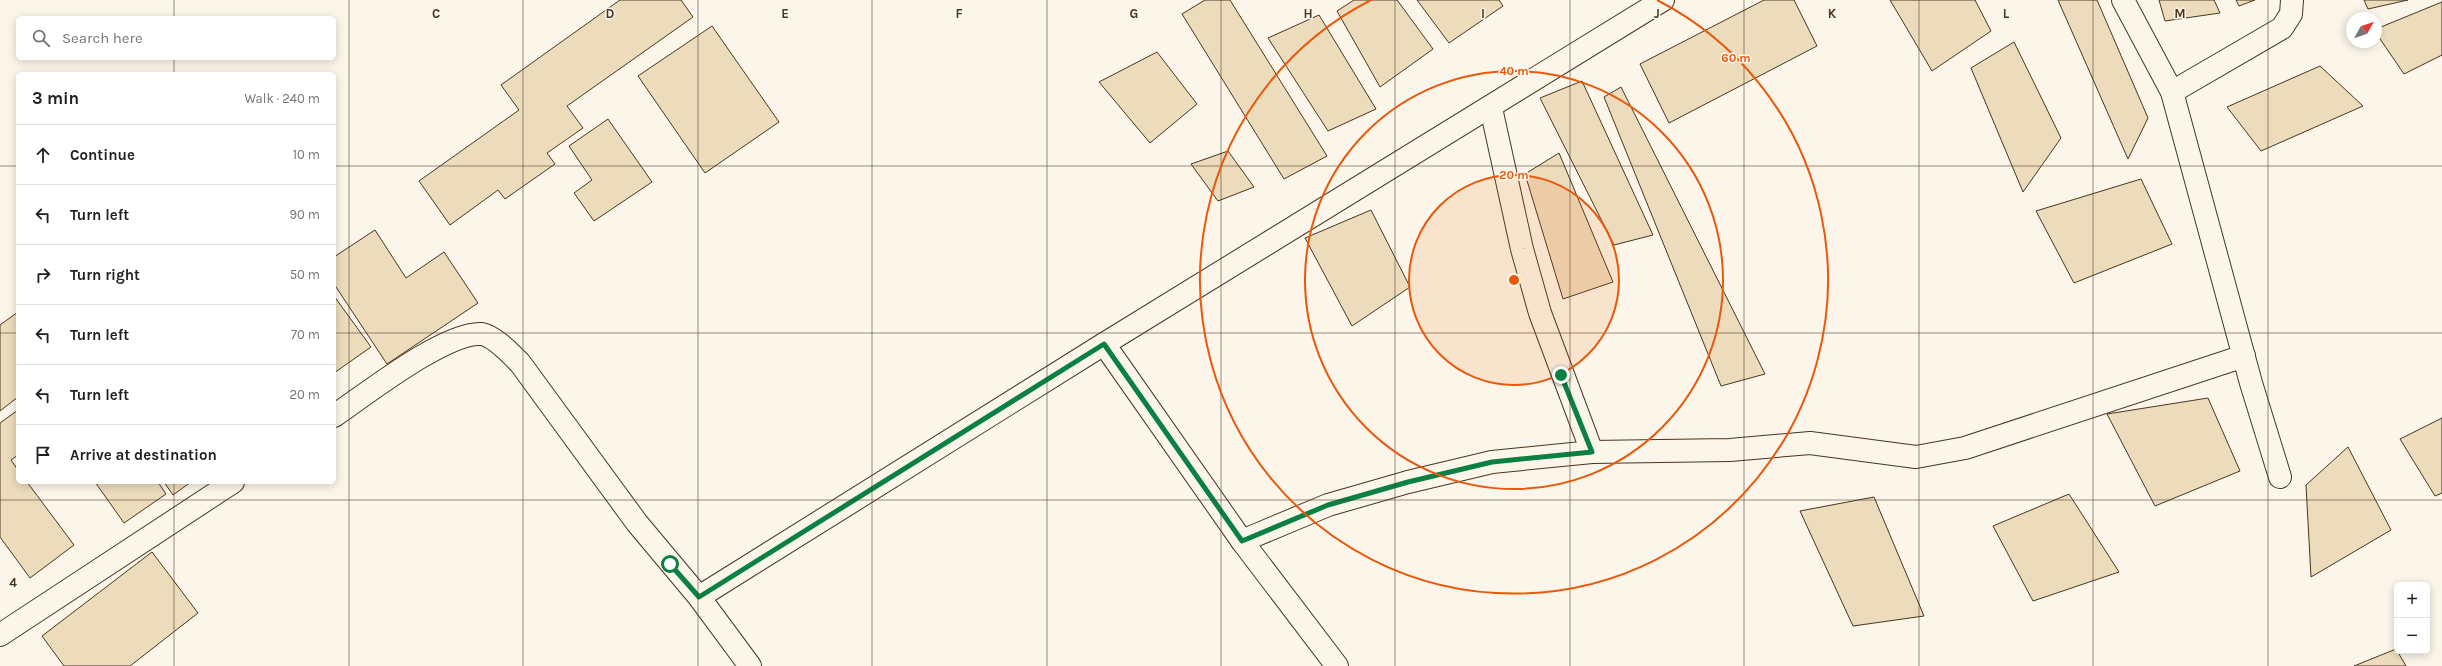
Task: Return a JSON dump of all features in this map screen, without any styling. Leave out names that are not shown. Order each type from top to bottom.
[{"type":"street","points":[[699,597],[1104,344],[1491,108],[1663,0]]},
{"type":"street","points":[[2124,0],[2172,92],[2244,356],[2280,476]]},
{"type":"street","points":[[2172,92],[2282,28],[2292,14],[2292,0]]},
{"type":"street","points":[[1491,108],[1522,249],[1540,312],[1592,452]]},
{"type":"street","points":[[336,415],[419,358],[462,336],[483,334],[503,346],[520,363],[637,523],[699,597],[750,666]]},
{"type":"street","points":[[1104,344],[1242,541],[1337,666]]},
{"type":"street","points":[[1242,541],[1328,505],[1408,482],[1492,462],[1592,452],[1730,450],[1810,443],[1916,457],[1965,448],[2244,356]]},
{"type":"street","points":[[0,635],[230,484]]},
{"type":"building","points":[[620,0],[681,0],[693,17],[567,106],[583,128],[547,153],[555,164],[505,199],[498,190],[450,225],[419,181],[519,110],[501,85]]},
{"type":"building","points":[[1205,0],[1230,0],[1327,156],[1284,179],[1182,14]]},
{"type":"building","points":[[1354,0],[1397,0],[1433,49],[1380,87],[1337,11]]},
{"type":"building","points":[[1417,0],[1499,0],[1503,6],[1449,43]]},
{"type":"building","points":[[1764,0],[1794,0],[1817,46],[1669,123],[1640,64]]},
{"type":"building","points":[[1890,0],[1975,0],[1991,31],[1932,71]]},
{"type":"building","points":[[2058,0],[2097,0],[2148,118],[2128,159]]},
{"type":"building","points":[[2159,0],[2214,0],[2220,13],[2165,21]]},
{"type":"building","points":[[2236,0],[2255,0],[2239,6]]},
{"type":"building","points":[[2364,0],[2408,0],[2368,9]]},
{"type":"building","points":[[2442,2],[2442,55],[2404,74],[2382,42],[2382,27]]},
{"type":"building","points":[[1319,15],[1376,109],[1328,131],[1268,38]]},
{"type":"building","points":[[712,26],[779,122],[705,173],[638,76]]},
{"type":"building","points":[[2014,42],[2061,138],[2023,192],[1971,68]]},
{"type":"building","points":[[1157,52],[1197,104],[1150,143],[1099,82]]},
{"type":"building","points":[[2320,66],[2363,106],[2261,151],[2227,107]]},
{"type":"building","points":[[1582,81],[1653,235],[1614,245],[1540,98]]},
{"type":"building","points":[[1621,87],[1765,374],[1721,386],[1604,97]]},
{"type":"building","points":[[608,119],[652,182],[594,221],[574,193],[592,180],[569,146]]},
{"type":"building","points":[[1228,151],[1254,187],[1218,201],[1191,164]]},
{"type":"building","points":[[1559,153],[1613,282],[1563,299],[1525,174]]},
{"type":"building","points":[[2141,179],[2172,244],[2074,283],[2036,211]]},
{"type":"building","points":[[1371,210],[1410,287],[1352,326],[1305,238]]},
{"type":"building","points":[[375,230],[406,278],[444,252],[478,303],[387,364],[336,287],[336,256]]},
{"type":"building","points":[[336,299],[371,347],[336,372]]},
{"type":"building","points":[[16,313],[16,399],[0,411],[0,325]]},
{"type":"building","points":[[2208,398],[2240,471],[2155,506],[2107,414]]},
{"type":"building","points":[[16,411],[16,456],[11,460],[16,467],[16,484],[28,484],[74,545],[30,578],[0,537],[0,423]]},
{"type":"building","points":[[2442,418],[2442,493],[2435,496],[2400,439]]},
{"type":"building","points":[[2348,447],[2391,530],[2311,577],[2306,485]]},
{"type":"building","points":[[96,484],[159,484],[166,494],[124,523]]},
{"type":"building","points":[[165,484],[188,484],[173,495]]},
{"type":"building","points":[[2069,494],[2119,572],[2033,601],[1993,526]]},
{"type":"building","points":[[1874,497],[1924,616],[1853,626],[1800,511]]},
{"type":"building","points":[[152,552],[198,613],[130,666],[64,666],[42,636]]},
{"type":"building","points":[[2394,650],[2394,654],[2399,654],[2406,666],[2354,666]]},
{"type":"route","points":[[670,564],[699,597],[1104,344],[1242,541],[1328,505],[1408,482],[1492,462],[1592,452],[1561,375]]}]
